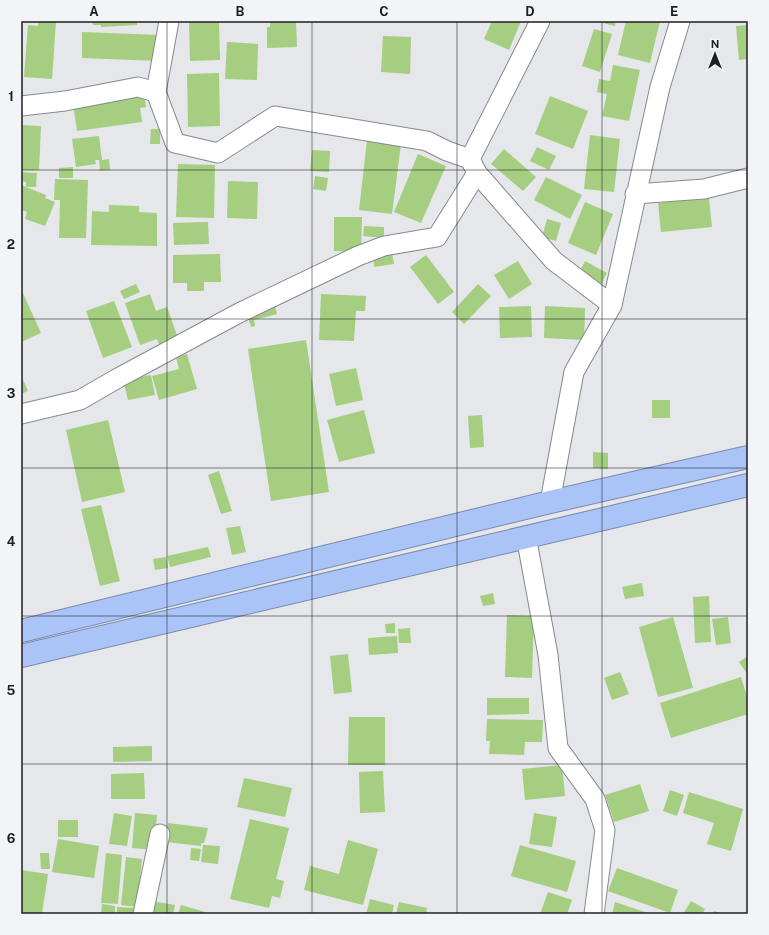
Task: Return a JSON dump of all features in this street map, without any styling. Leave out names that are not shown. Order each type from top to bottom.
[{"type":"highway","points":[[21,631],[550,502],[748,457]]},
{"type":"highway","points":[[21,656],[748,485]]},
{"type":"street","points":[[169,21],[156,92],[175,142],[218,153],[275,116],[427,141],[474,166],[554,261],[612,305]]},
{"type":"street","points":[[21,414],[80,400],[239,313],[358,256],[384,246],[437,237],[474,166],[540,21]]},
{"type":"street","points":[[550,502],[574,372],[612,305],[635,194],[660,86],[680,21]]},
{"type":"street","points":[[21,106],[66,101],[138,86],[156,92]]},
{"type":"street","points":[[635,194],[704,189],[748,178]]},
{"type":"street","points":[[526,536],[548,655],[558,748],[595,799],[605,830],[594,914]]},
{"type":"street","points":[[143,914],[160,834]]},
{"type":"building","points":[[38,21],[56,21],[52,79],[24,77],[28,25],[38,26]]},
{"type":"building","points":[[92,21],[137,21],[137,25],[101,27],[101,25],[93,25]]},
{"type":"building","points":[[189,21],[219,21],[220,60],[190,61]]},
{"type":"building","points":[[270,21],[296,21],[297,47],[267,48],[267,27],[270,27]]},
{"type":"building","points":[[492,21],[521,21],[509,50],[484,39]]},
{"type":"building","points":[[595,21],[616,21],[615,26]]},
{"type":"building","points":[[626,21],[660,21],[650,63],[618,55]]},
{"type":"building","points":[[748,25],[748,59],[739,60],[736,26]]},
{"type":"building","points":[[594,29],[612,34],[600,72],[582,66]]},
{"type":"building","points":[[82,32],[159,35],[158,61],[82,58]]},
{"type":"building","points":[[383,36],[411,37],[410,74],[381,72]]},
{"type":"building","points":[[22,40],[23,67],[21,67]]},
{"type":"building","points":[[227,42],[258,44],[257,80],[225,79]]},
{"type":"building","points":[[613,65],[640,70],[629,121],[602,116],[607,94],[597,92],[599,79],[610,81]]},
{"type":"building","points":[[219,73],[220,126],[188,127],[187,74]]},
{"type":"building","points":[[21,80],[24,99],[21,99]]},
{"type":"building","points":[[144,93],[146,107],[140,108],[142,122],[77,131],[73,104]]},
{"type":"building","points":[[550,96],[588,111],[573,149],[535,134]]},
{"type":"building","points":[[21,125],[41,126],[39,170],[21,170]]},
{"type":"building","points":[[151,129],[160,129],[160,144],[150,144]]},
{"type":"building","points":[[590,135],[620,139],[614,192],[584,189]]},
{"type":"building","points":[[99,136],[102,160],[109,159],[110,170],[100,171],[99,160],[95,160],[96,164],[76,167],[72,139]]},
{"type":"building","points":[[367,140],[401,144],[392,214],[359,210]]},
{"type":"building","points":[[537,147],[556,156],[549,170],[530,161]]},
{"type":"building","points":[[504,149],[536,177],[523,191],[491,164]]},
{"type":"building","points":[[312,150],[330,151],[329,172],[310,171]]},
{"type":"building","points":[[418,154],[446,166],[421,223],[394,212]]},
{"type":"building","points":[[178,164],[215,165],[214,218],[176,217]]},
{"type":"building","points":[[73,167],[73,178],[59,178],[59,168]]},
{"type":"building","points":[[21,172],[37,173],[36,187],[26,187],[26,182],[21,181]]},
{"type":"building","points":[[315,176],[328,178],[326,191],[313,189]]},
{"type":"building","points":[[546,177],[582,195],[570,219],[534,200]]},
{"type":"building","points":[[55,179],[88,180],[86,238],[59,238],[60,200],[54,200]]},
{"type":"building","points":[[228,181],[258,182],[257,219],[227,218]]},
{"type":"building","points":[[21,185],[46,195],[45,198],[55,202],[45,226],[25,219],[27,212],[21,210]]},
{"type":"building","points":[[709,198],[712,227],[661,232],[658,203]]},
{"type":"building","points":[[585,202],[613,214],[596,255],[568,243]]},
{"type":"building","points":[[109,205],[139,206],[139,212],[157,213],[157,246],[91,245],[92,211],[109,212]]},
{"type":"building","points":[[334,217],[362,217],[361,252],[334,251]]},
{"type":"building","points":[[547,219],[561,223],[556,241],[542,237]]},
{"type":"building","points":[[208,222],[209,244],[174,245],[173,223]]},
{"type":"building","points":[[364,226],[384,227],[384,238],[363,236]]},
{"type":"building","points":[[392,252],[394,264],[374,267],[373,254]]},
{"type":"building","points":[[220,254],[221,282],[204,282],[204,291],[187,291],[187,283],[173,283],[173,255]]},
{"type":"building","points":[[426,255],[454,292],[438,304],[410,267]]},
{"type":"building","points":[[518,261],[532,284],[509,299],[494,275]]},
{"type":"building","points":[[585,261],[607,273],[600,286],[578,275]]},
{"type":"building","points":[[136,284],[140,292],[124,299],[120,291]]},
{"type":"building","points":[[478,284],[491,296],[464,324],[452,312]]},
{"type":"building","points":[[21,289],[41,333],[21,342]]},
{"type":"building","points":[[150,294],[156,311],[167,307],[179,341],[160,348],[157,339],[140,345],[125,303]]},
{"type":"building","points":[[321,294],[366,296],[365,311],[356,311],[354,341],[319,340]]},
{"type":"building","points":[[114,301],[132,347],[103,358],[86,311]]},
{"type":"building","points":[[274,303],[277,314],[254,320],[255,326],[251,327],[246,311]]},
{"type":"building","points":[[531,306],[532,337],[500,338],[499,307]]},
{"type":"building","points":[[545,306],[585,308],[584,340],[544,338]]},
{"type":"building","points":[[306,340],[329,492],[271,501],[248,349]]},
{"type":"building","points":[[187,354],[197,389],[159,400],[152,376],[179,369],[176,357]]},
{"type":"building","points":[[356,368],[363,400],[336,406],[329,374]]},
{"type":"building","points":[[21,375],[28,391],[21,394]]},
{"type":"building","points":[[151,375],[155,395],[128,400],[123,380]]},
{"type":"building","points":[[652,400],[670,400],[670,418],[652,418]]},
{"type":"building","points":[[364,410],[375,453],[339,462],[327,420]]},
{"type":"building","points":[[482,415],[484,447],[470,448],[468,416]]},
{"type":"building","points":[[108,420],[125,492],[82,502],[66,430]]},
{"type":"building","points":[[593,452],[608,453],[608,469],[593,468]]},
{"type":"building","points":[[219,471],[232,511],[221,514],[208,475]]},
{"type":"building","points":[[101,505],[120,581],[100,586],[81,509]]},
{"type":"building","points":[[240,526],[246,552],[232,555],[226,528]]},
{"type":"building","points":[[208,547],[211,557],[170,567],[167,556]]},
{"type":"building","points":[[166,557],[168,568],[155,570],[153,559]]},
{"type":"building","points":[[642,583],[644,596],[625,599],[622,587]]},
{"type":"building","points":[[493,593],[495,604],[483,606],[480,596]]},
{"type":"building","points":[[709,596],[711,642],[695,643],[693,597]]},
{"type":"building","points":[[507,615],[534,616],[532,678],[505,677]]},
{"type":"building","points":[[673,617],[693,688],[658,697],[639,627]]},
{"type":"building","points":[[728,617],[731,643],[716,645],[712,619]]},
{"type":"building","points":[[395,623],[395,633],[386,633],[385,624]]},
{"type":"building","points":[[410,628],[411,643],[399,643],[398,629]]},
{"type":"building","points":[[397,636],[398,653],[369,655],[368,638]]},
{"type":"building","points":[[348,654],[352,692],[334,694],[330,656]]},
{"type":"building","points":[[748,656],[748,675],[739,662]]},
{"type":"building","points":[[620,672],[629,694],[612,700],[604,678]]},
{"type":"building","points":[[741,677],[748,700],[748,714],[671,738],[660,703]]},
{"type":"building","points":[[487,698],[529,698],[529,714],[487,715]]},
{"type":"building","points":[[349,717],[385,717],[385,765],[348,765]]},
{"type":"building","points":[[487,719],[543,720],[542,742],[525,742],[524,755],[489,754],[490,741],[486,741]]},
{"type":"building","points":[[152,746],[152,761],[113,762],[113,747]]},
{"type":"building","points":[[562,765],[565,796],[525,800],[522,769]]},
{"type":"building","points":[[383,771],[385,812],[360,813],[359,772]]},
{"type":"building","points":[[144,773],[145,799],[111,799],[111,774]]},
{"type":"building","points":[[244,778],[292,788],[285,817],[237,807]]},
{"type":"building","points":[[640,784],[649,811],[614,822],[605,795]]},
{"type":"building","points":[[670,790],[684,795],[677,816],[663,811]]},
{"type":"building","points":[[689,792],[743,809],[731,851],[707,844],[714,823],[683,813]]},
{"type":"building","points":[[114,813],[132,816],[127,846],[109,844]]},
{"type":"building","points":[[135,813],[157,815],[154,850],[132,848]]},
{"type":"building","points":[[534,813],[557,817],[552,847],[529,844]]},
{"type":"building","points":[[250,819],[289,828],[276,879],[284,881],[280,898],[272,896],[269,908],[230,899]]},
{"type":"building","points":[[58,820],[78,820],[78,837],[58,837]]},
{"type":"building","points":[[168,823],[208,828],[204,843],[201,843],[201,846],[166,842]]},
{"type":"building","points":[[58,839],[99,846],[94,878],[52,872]]},
{"type":"building","points":[[348,840],[378,849],[363,905],[304,890],[310,866],[339,874]]},
{"type":"building","points":[[203,845],[220,846],[218,864],[201,862]]},
{"type":"building","points":[[520,845],[576,861],[567,892],[511,876]]},
{"type":"building","points":[[191,848],[201,849],[199,861],[190,860]]},
{"type":"building","points":[[40,853],[49,853],[50,869],[41,869]]},
{"type":"building","points":[[106,853],[122,855],[118,904],[101,903]]},
{"type":"building","points":[[126,857],[142,859],[137,907],[121,905]]},
{"type":"building","points":[[617,868],[678,890],[670,913],[608,891]]},
{"type":"building","points":[[21,870],[48,874],[42,914],[21,914]]},
{"type":"building","points":[[548,892],[572,900],[567,914],[540,914]]},
{"type":"building","points":[[370,899],[394,905],[392,914],[366,914]]},
{"type":"building","points":[[152,901],[175,905],[173,914],[149,914]]},
{"type":"building","points":[[691,901],[705,909],[702,914],[683,914]]},
{"type":"building","points":[[399,902],[427,908],[426,914],[396,914]]},
{"type":"building","points":[[615,902],[651,914],[612,914]]},
{"type":"building","points":[[102,904],[115,906],[115,914],[101,914]]},
{"type":"building","points":[[181,905],[205,912],[205,914],[178,914]]},
{"type":"building","points":[[117,907],[137,908],[136,914],[117,914]]},
{"type":"building","points":[[714,911],[722,914],[713,914]]}]
